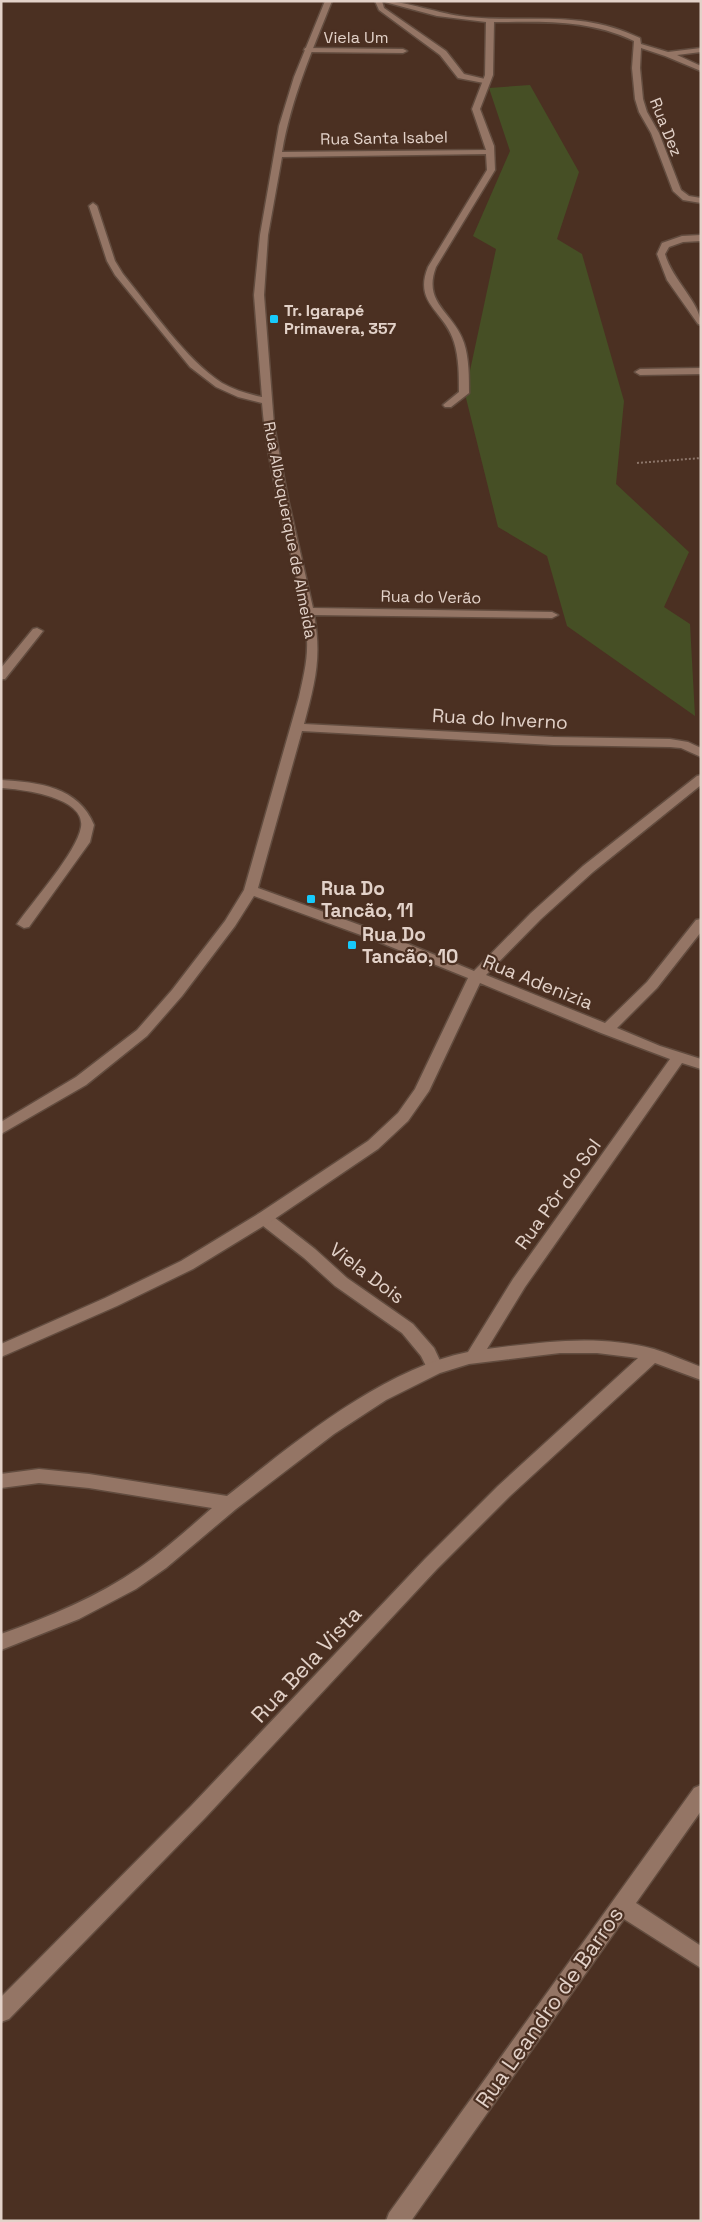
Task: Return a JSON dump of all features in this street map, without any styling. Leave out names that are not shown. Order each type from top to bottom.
[{"type":"street","name":"Rua Albuquerque de Almeida","points":[[1,1129],[81,1081],[142,1033],[177,992],[230,923],[251,890],[312,665],[313,639],[269,425],[259,295],[264,235],[283,126],[308,50],[329,1]]},
{"type":"street","points":[[378,1],[381,9],[443,52],[461,76],[486,82]]},
{"type":"street","points":[[384,1],[428,14],[490,20],[595,22],[626,33],[637,40],[638,45],[668,54],[701,69]]},
{"type":"street","points":[[448,405],[464,393],[459,342],[453,329],[434,306],[425,286],[427,276],[450,235],[485,183],[491,170],[490,152],[476,109],[486,82],[489,66],[490,20]]},
{"type":"street","name":"Rua Dez","points":[[638,45],[636,68],[639,99],[643,112],[655,133],[677,191],[686,198],[701,201]]},
{"type":"street","name":"Viela Um","points":[[308,50],[403,51]]},
{"type":"street","points":[[668,54],[701,50]]},
{"type":"street","name":"Rua Santa Isabel","points":[[277,155],[490,152]]},
{"type":"street","points":[[93,206],[111,261],[119,275],[193,365],[219,385],[241,395],[267,401]]},
{"type":"street","points":[[701,238],[674,241],[665,245],[661,252],[667,274],[685,296],[701,322]]},
{"type":"street","points":[[640,372],[701,371]]},
{"type":"street","name":"Rua do Verão","points":[[308,611],[552,615]]},
{"type":"street","points":[[1,676],[37,631]]},
{"type":"street","name":"Rua do Inverno","points":[[296,727],[554,741],[670,743],[684,745],[701,753]]},
{"type":"street","points":[[1,1350],[111,1302],[187,1265],[264,1218],[373,1145],[402,1117],[422,1091],[476,978],[536,916],[588,869],[701,779]]},
{"type":"street","points":[[1,784],[44,790],[66,798],[82,811],[88,825],[84,842],[24,924]]},
{"type":"street","name":"Rua Adenizia","points":[[251,890],[374,935],[606,1030],[701,1064]]},
{"type":"street","points":[[606,1030],[652,985],[701,923]]},
{"type":"street","name":"Rua Pôr do Sol","points":[[473,1357],[519,1283],[679,1057]]},
{"type":"street","name":"Viela Dois","points":[[264,1218],[325,1266],[338,1280],[403,1325],[426,1348],[435,1367]]},
{"type":"street","points":[[1,1642],[47,1625],[115,1592],[166,1558],[298,1450],[363,1405],[435,1367],[473,1357],[539,1348],[587,1345],[652,1355],[701,1374]]},
{"type":"street","name":"Rua Bela Vista","points":[[1,2012],[198,1812],[431,1564],[504,1491],[652,1355]]},
{"type":"street","points":[[1,1481],[40,1476],[89,1480],[230,1504]]},
{"type":"street","name":"Rua Leandro de Barros","points":[[397,2221],[701,1794]]},
{"type":"street","points":[[621,1905],[701,1958]]},
{"type":"path","points":[[637,463],[701,458]]},
{"type":"green space","points":[[530,85],[579,172],[557,239],[582,254],[624,401],[616,484],[689,552],[664,607],[690,624],[695,716],[567,626],[547,556],[498,527],[465,394],[496,249],[473,236],[510,151],[489,88]]},
{"type":"place","name":"Tr. Igarapé Primavera, 357","points":[[274,319]]},
{"type":"place","name":"Rua Do Tancão, 11","points":[[311,899]]},
{"type":"place","name":"Rua Do Tancão, 10","points":[[352,945]]}]
